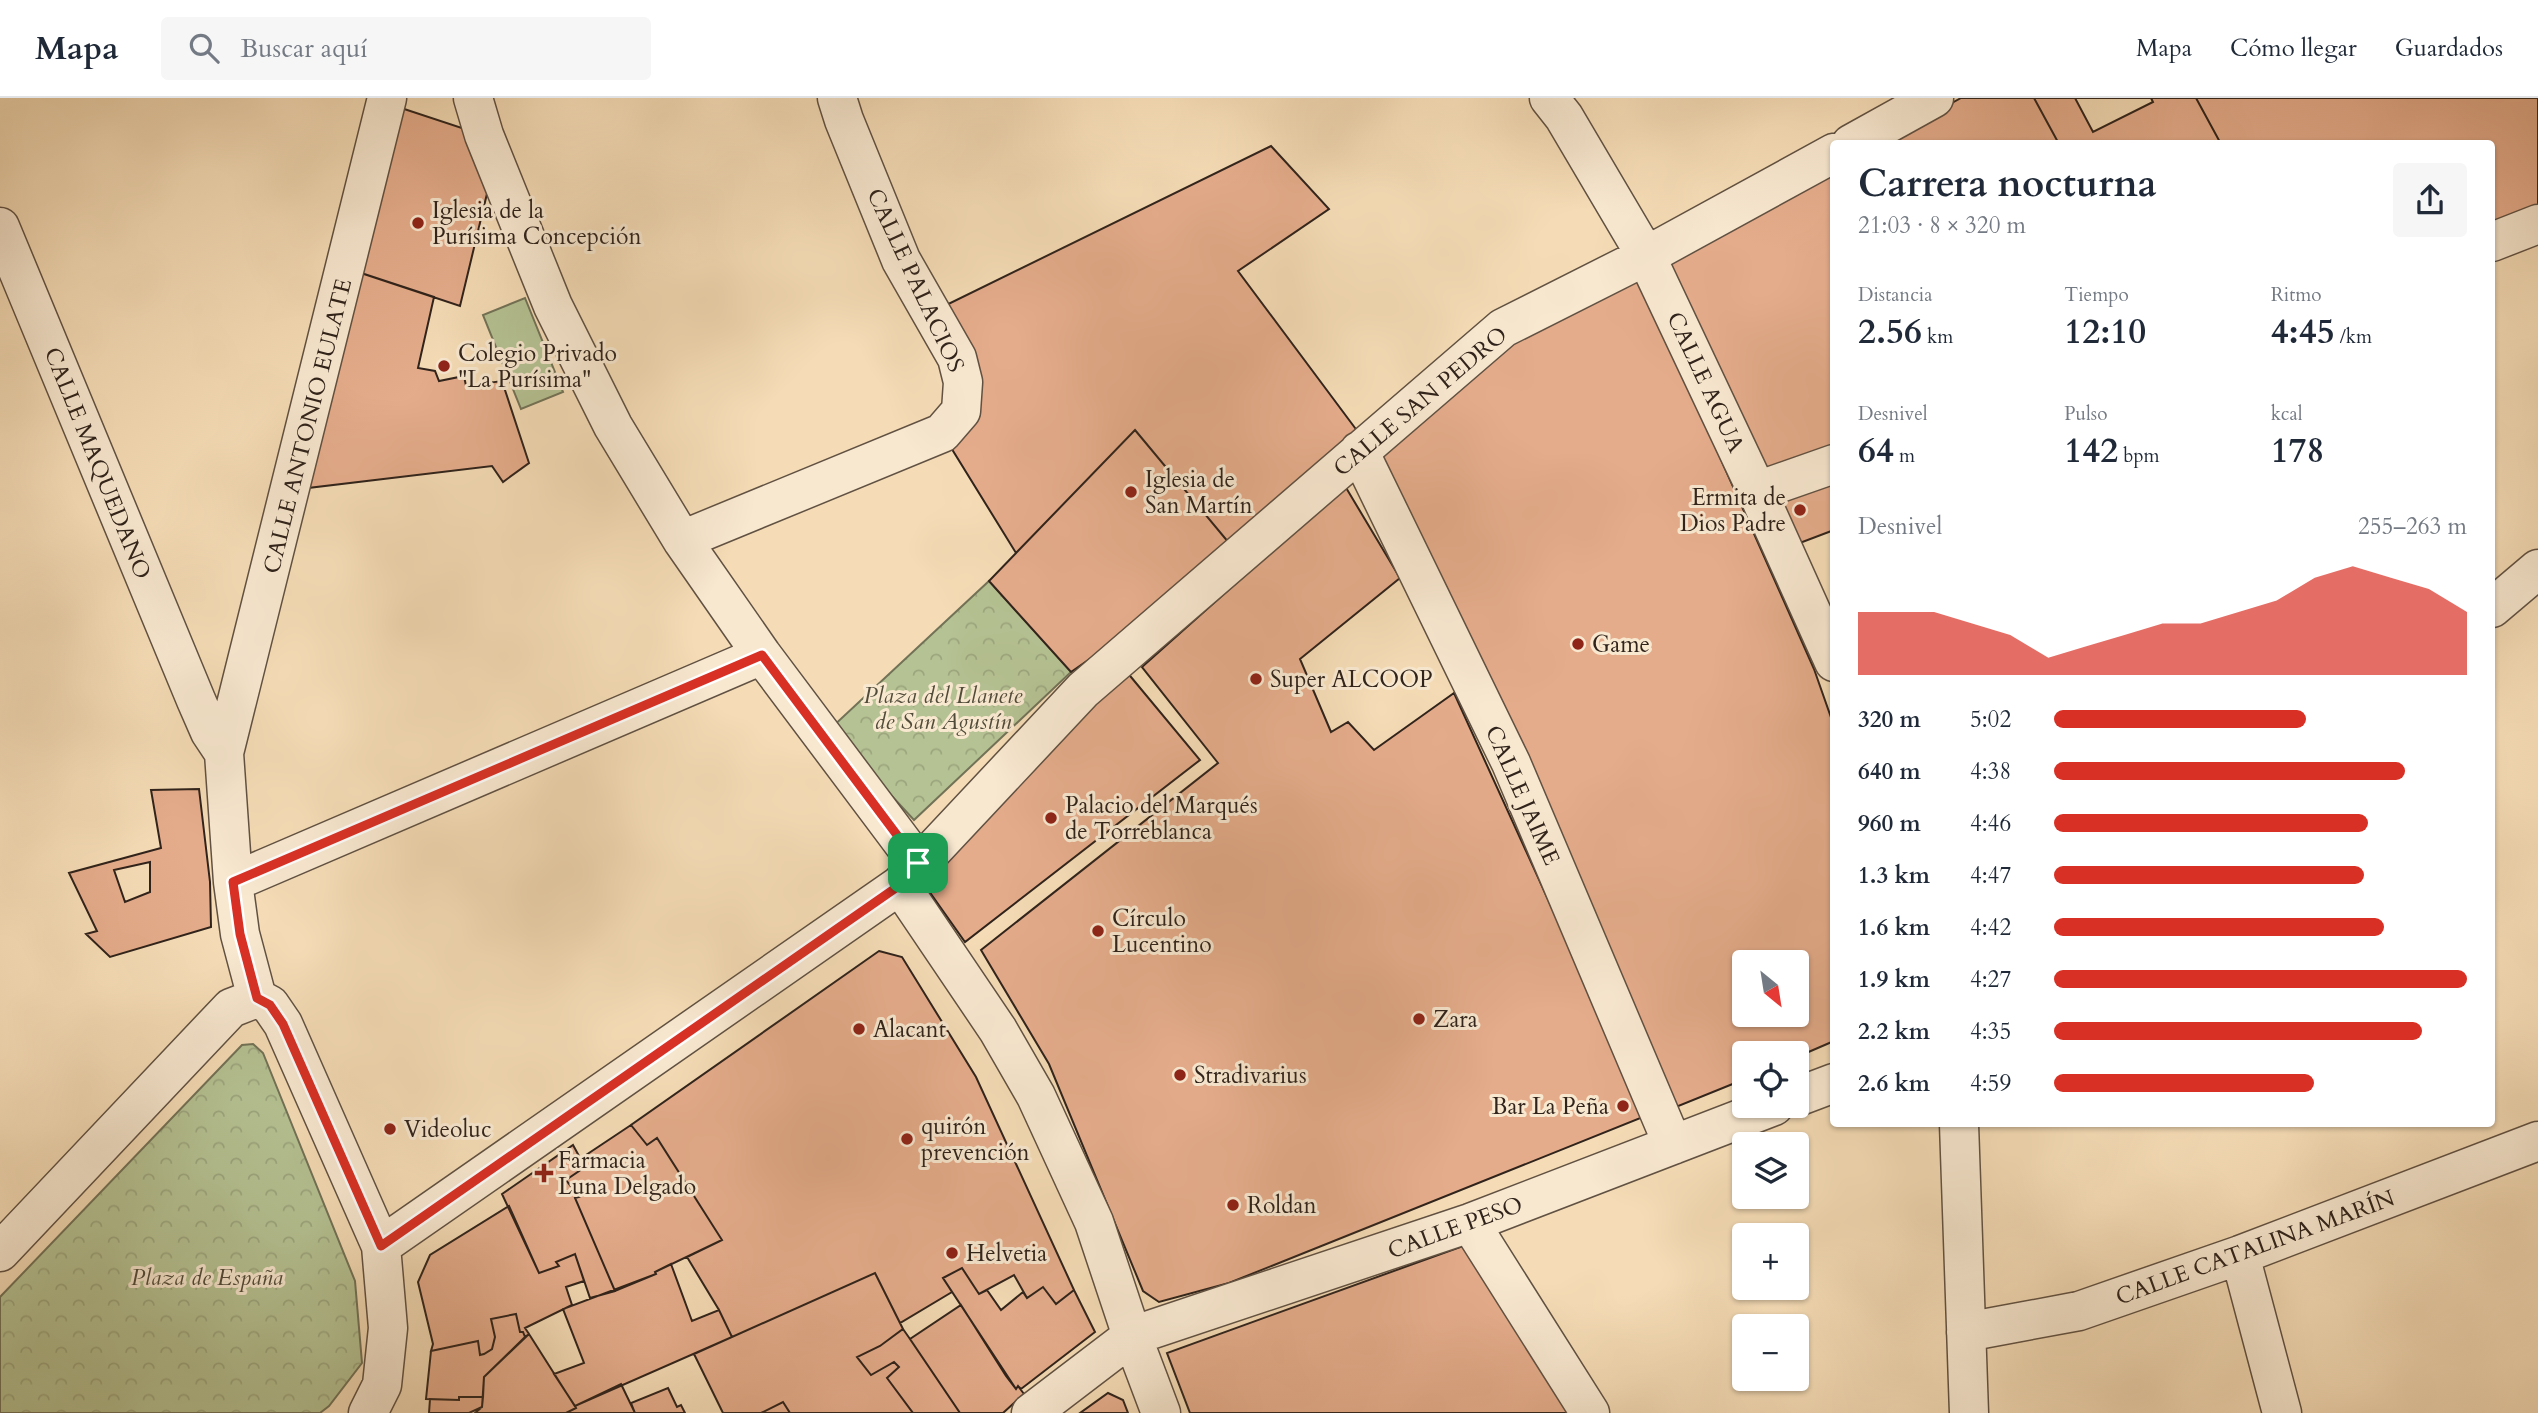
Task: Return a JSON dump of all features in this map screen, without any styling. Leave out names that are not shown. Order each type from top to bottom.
[{"type":"street","name":"CALLE ANTONIO EULATE","points":[[224,753],[387,98]]},
{"type":"street","points":[[473,98],[484,135],[553,306],[612,426],[682,540],[762,655],[814,723],[909,874],[1036,1096],[1094,1222],[1161,1413]]},
{"type":"street","name":"CALLE PALACIOS","points":[[682,540],[942,433],[961,411],[963,382],[957,358],[901,260],[837,98]]},
{"type":"street","name":"CALLE AGUA","points":[[1549,98],[1564,117],[1646,256],[1830,653]]},
{"type":"street","points":[[1858,140],[1934,98]]},
{"type":"street","name":"CALLE SAN PEDRO","points":[[909,874],[1083,690],[1503,328],[1646,256],[1830,155]]},
{"type":"street","points":[[2495,241],[2538,225]]},
{"type":"street","name":"CALLE MAQUEDANO","points":[[0,227],[196,700],[210,732],[224,753],[233,882],[240,934],[257,998]]},
{"type":"street","name":"CALLE JAIME","points":[[1359,451],[1511,763],[1673,1145]]},
{"type":"street","points":[[1757,491],[1830,465]]},
{"type":"street","points":[[2495,605],[2538,569]]},
{"type":"street","points":[[233,882],[762,655]]},
{"type":"street","points":[[196,700],[213,703],[227,698],[242,686]]},
{"type":"street","points":[[381,1246],[909,874]]},
{"type":"street","points":[[0,1252],[231,1008],[257,998],[270,1005],[283,1024],[381,1246],[388,1328],[382,1385],[368,1413]]},
{"type":"street","points":[[1809,1092],[1830,1085]]},
{"type":"street","name":"CALLE PESO","points":[[1031,1413],[1132,1336],[1470,1223],[1743,1118]]},
{"type":"street","points":[[1959,1127],[1969,1413]]},
{"type":"street","name":"CALLE CATALINA MARÍN","points":[[1966,1332],[2079,1311],[2240,1255],[2538,1141]]},
{"type":"street","points":[[1470,1223],[1590,1413]]},
{"type":"street","points":[[2240,1255],[2282,1413]]},
{"type":"green space","points":[[525,298],[563,392],[521,409],[483,315]]},
{"type":"green space","name":"Plaza del Llanete de San Agustín","points":[[989,581],[1071,672],[914,820],[830,729]]},
{"type":"green space","name":"Plaza de España","points":[[253,1044],[263,1053],[355,1281],[362,1363],[329,1406],[320,1413],[0,1413],[0,1297],[242,1045]]},
{"type":"building","points":[[1961,98],[2034,98],[2057,140],[1885,140]]},
{"type":"building","points":[[2034,98],[2196,98],[2219,140],[2057,140]]},
{"type":"building","points":[[2075,98],[2151,98],[2153,102],[2093,132]]},
{"type":"building","points":[[2196,98],[2538,98],[2538,206],[2495,221],[2495,140],[2219,140]]},
{"type":"building","name":"Iglesia de la Purísima Concepción","points":[[386,103],[471,131],[491,177],[460,306],[346,268]]},
{"type":"building","points":[[1271,146],[1329,209],[1238,271],[1367,444],[1239,555],[1135,430],[1016,553],[942,433],[957,358],[932,312]]},
{"type":"building","points":[[1830,169],[1830,449],[1764,471],[1667,258]]},
{"type":"building","name":"Colegio Privado \"La Purísima\"","points":[[346,268],[434,297],[418,368],[435,371],[439,381],[464,376],[466,386],[502,381],[529,463],[503,482],[492,466],[291,490]]},
{"type":"building","points":[[1640,277],[1814,669],[1830,715],[1830,1043],[1809,1052],[1809,1041],[1732,1041],[1732,1084],[1671,1109],[1381,454],[1512,342]]},
{"type":"building","name":"Iglesia de San Martín","points":[[1135,430],[1239,555],[1071,672],[989,581]]},
{"type":"building","name":"Ermita de Dios Padre","points":[[1830,465],[1830,532],[1784,549],[1757,491]]},
{"type":"building","points":[[1345,486],[1400,578],[1300,659],[1331,732],[1348,722],[1374,750],[1454,693],[1587,985],[1643,1117],[1229,1283],[1159,1302],[1143,1291],[1049,1064],[981,950],[1218,763],[1142,667]]},
{"type":"building","name":"Palacio del Marqués de Torreblanca","points":[[1126,671],[1200,760],[965,942],[919,877]]},
{"type":"building","points":[[199,789],[210,882],[211,927],[110,957],[86,934],[97,931],[69,873],[161,848],[151,790]],"holes":[[[150,862],[150,892],[125,902],[114,870]]]},
{"type":"building","points":[[879,951],[902,957],[976,1077],[1074,1290],[1056,1304],[1043,1287],[1027,1298],[1014,1275],[979,1294],[962,1268],[943,1278],[952,1292],[900,1323],[875,1273],[732,1337],[687,1257],[722,1240],[657,1138],[647,1145],[631,1125]]},
{"type":"building","points":[[631,1125],[647,1145],[657,1138],[722,1240],[655,1272],[656,1274],[615,1291],[575,1198],[579,1197],[566,1180],[585,1167],[580,1159]]},
{"type":"building","points":[[573,1145],[585,1167],[566,1180],[579,1197],[575,1198],[615,1291],[590,1298],[575,1254],[556,1262],[559,1266],[539,1273],[502,1194]]},
{"type":"building","points":[[509,1206],[539,1273],[559,1266],[556,1262],[575,1254],[584,1281],[566,1287],[572,1305],[525,1328],[529,1334],[525,1337],[523,1332],[520,1332],[516,1314],[491,1319],[495,1337],[492,1349],[484,1354],[480,1355],[478,1341],[431,1351],[433,1344],[418,1282],[430,1255]]},
{"type":"building","points":[[1463,1246],[1568,1413],[1190,1413],[1167,1353]]},
{"type":"building","points":[[671,1264],[692,1321],[719,1310],[732,1337],[575,1406],[554,1374],[584,1363],[563,1309],[656,1274],[655,1272]]},
{"type":"building","points":[[962,1268],[979,1294],[987,1290],[1001,1310],[1023,1292],[1027,1298],[1043,1287],[1056,1304],[1074,1290],[1095,1332],[1021,1389],[1018,1386],[1016,1389],[943,1278]]},
{"type":"building","points":[[875,1273],[903,1329],[880,1346],[857,1357],[871,1375],[894,1362],[899,1367],[887,1378],[913,1413],[790,1413],[783,1402],[761,1413],[723,1413],[694,1354]]},
{"type":"building","points":[[961,1305],[1006,1376],[1016,1389],[1018,1386],[1024,1394],[1003,1413],[960,1413],[910,1339]]},
{"type":"building","points":[[516,1314],[520,1332],[523,1332],[525,1337],[484,1377],[483,1397],[459,1397],[459,1400],[426,1399],[431,1351],[478,1341],[480,1355],[484,1354],[492,1349],[495,1337],[491,1319]]},
{"type":"building","points":[[903,1329],[960,1413],[913,1413],[887,1378],[899,1367],[894,1362],[871,1375],[857,1357],[880,1346]]},
{"type":"building","points":[[529,1334],[576,1408],[566,1413],[475,1413],[482,1407],[484,1377]]},
{"type":"building","points":[[621,1384],[635,1413],[566,1413],[576,1408],[575,1406]]},
{"type":"building","points":[[668,1388],[677,1407],[681,1405],[685,1413],[635,1413],[631,1403]]},
{"type":"building","points":[[1108,1393],[1123,1400],[1128,1413],[1080,1413]]},
{"type":"building","points":[[459,1397],[483,1397],[482,1407],[469,1413],[429,1413],[430,1399],[459,1400]]},
{"type":"building","points":[[783,1402],[790,1413],[761,1413]]},
{"type":"place","name":"Iglesia de la Purísima Concepción","points":[[418,223]]},
{"type":"place","name":"Colegio Privado \"La Purísima\"","points":[[444,366]]},
{"type":"place","name":"Iglesia de San Martín","points":[[1131,492]]},
{"type":"place","name":"Ermita de Dios Padre","points":[[1800,510]]},
{"type":"place","name":"Game","points":[[1578,644]]},
{"type":"place","name":"Super ALCOOP","points":[[1256,679]]},
{"type":"place","name":"Palacio del Marqués de Torreblanca","points":[[1051,818]]},
{"type":"place","name":"Círculo Lucentino","points":[[1098,931]]},
{"type":"place","name":"Zara","points":[[1419,1019]]},
{"type":"place","name":"Alacant","points":[[859,1029]]},
{"type":"place","name":"Stradivarius","points":[[1180,1075]]},
{"type":"place","name":"Bar La Peña","points":[[1623,1106]]},
{"type":"place","name":"Videoluc","points":[[390,1129]]},
{"type":"place","name":"quirón prevención","points":[[907,1139]]},
{"type":"place","name":"Farmacia Luna Delgado","points":[[544,1173]]},
{"type":"place","name":"Roldan","points":[[1233,1205]]},
{"type":"place","name":"Helvetia","points":[[952,1253]]},
{"type":"route","points":[[762,655],[918,863],[900,885],[381,1246],[283,1024],[270,1005],[257,998],[240,934],[233,882],[762,655]]}]
